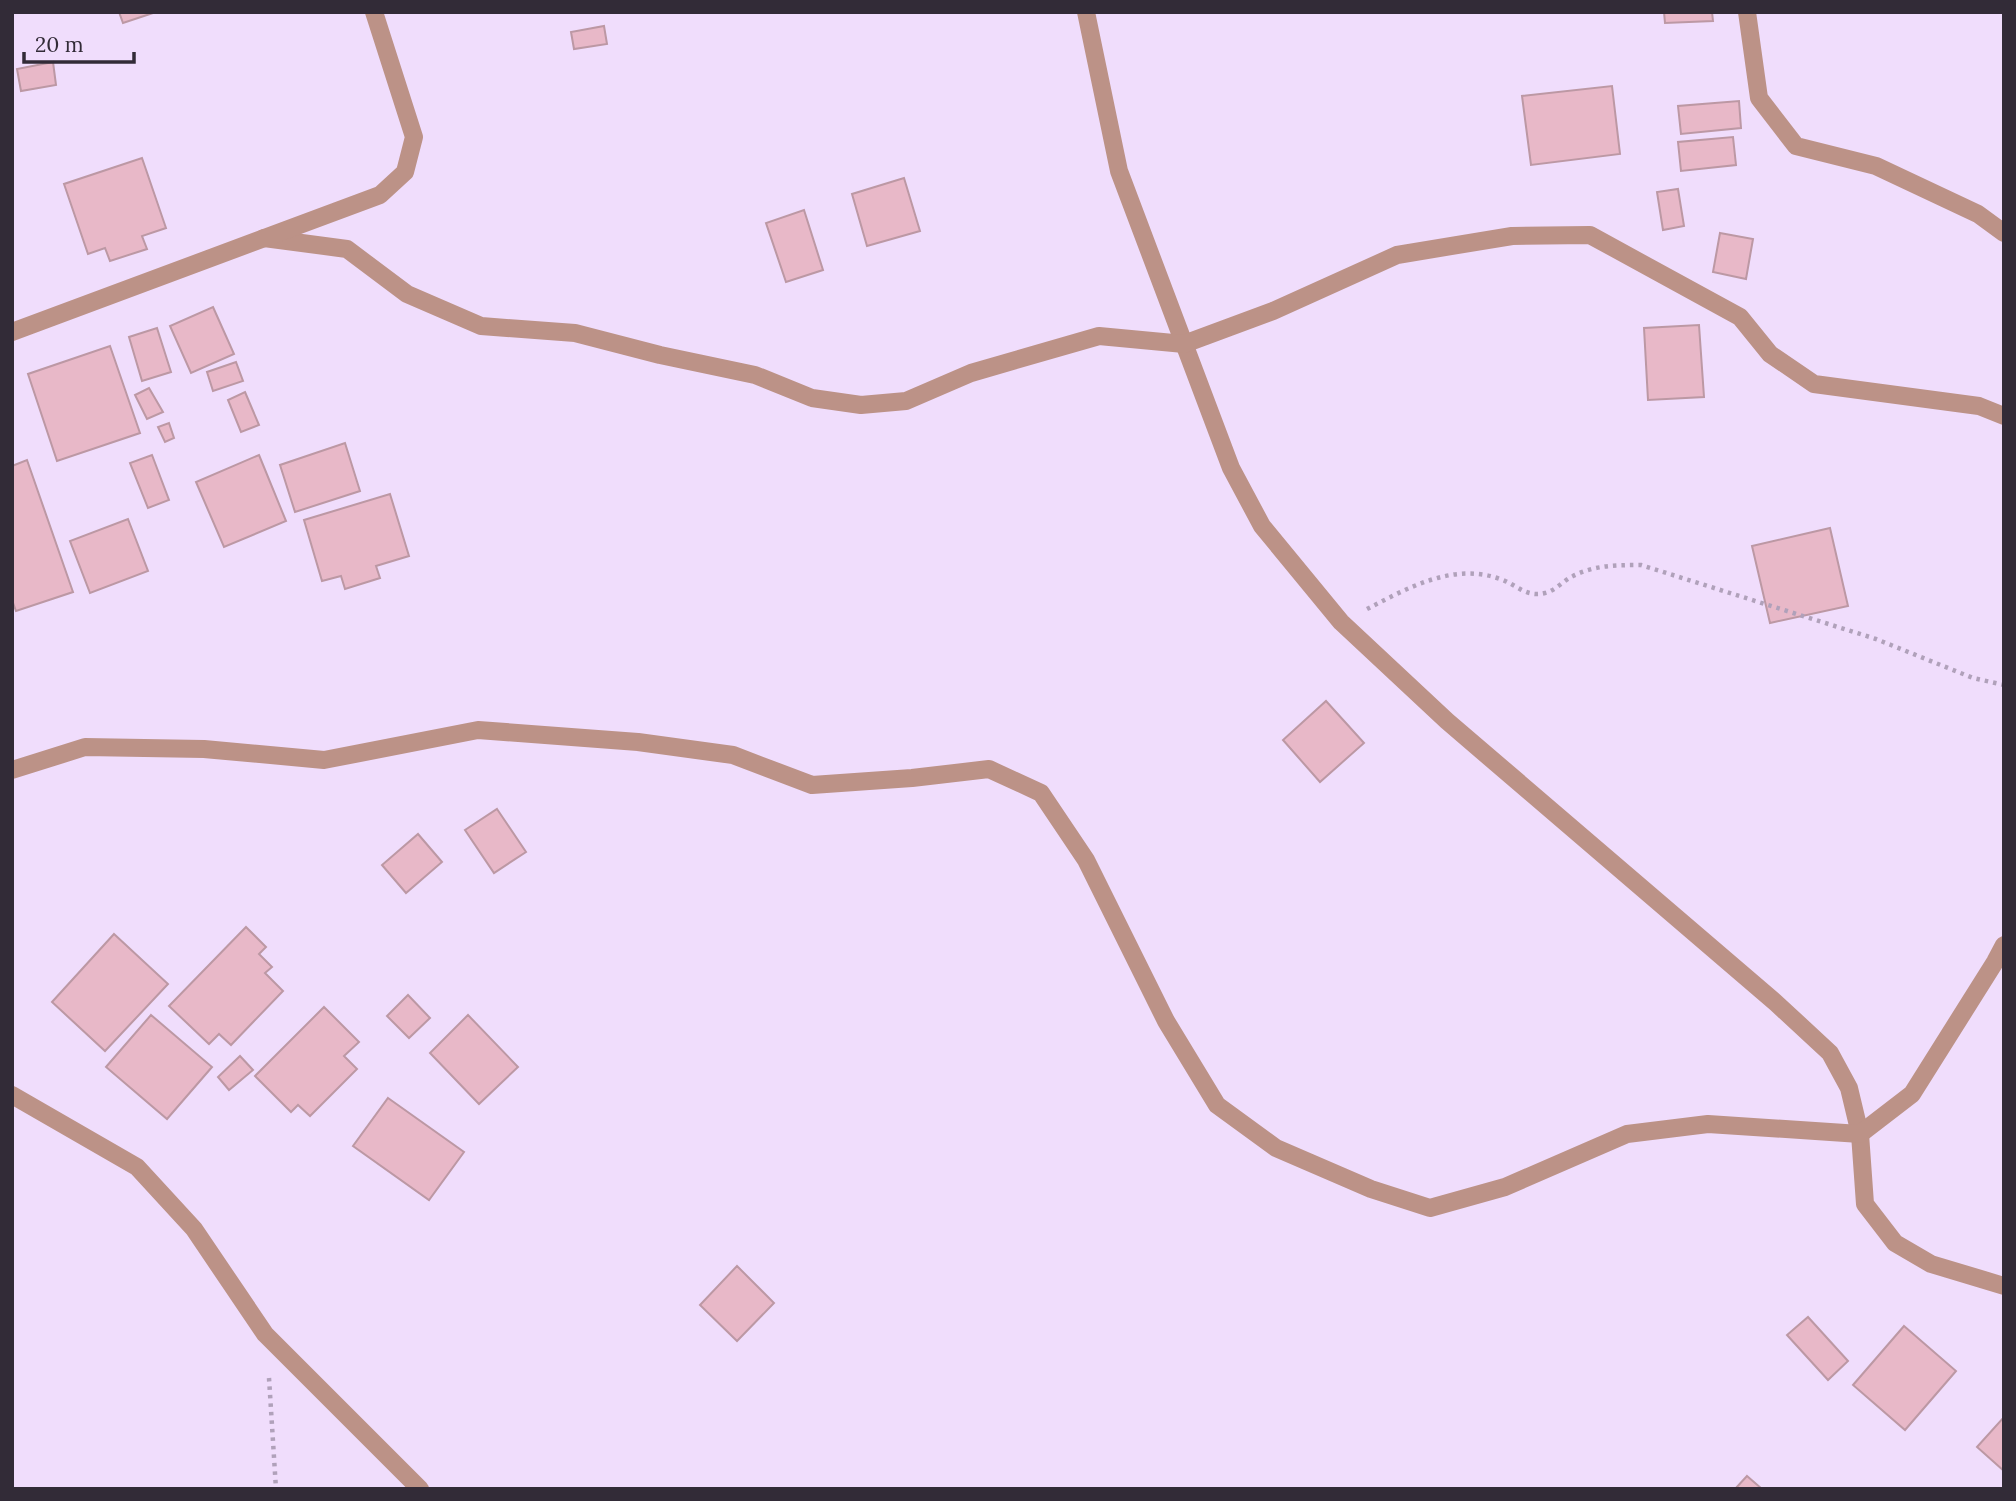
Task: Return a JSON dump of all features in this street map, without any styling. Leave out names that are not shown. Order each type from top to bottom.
[{"type":"street","points":[[12,332],[380,195],[405,172],[414,138],[374,12]]},
{"type":"street","points":[[1086,12],[1119,171],[1231,468],[1262,526],[1342,622],[1447,721],[1776,1003],[1830,1053],[1849,1088],[1860,1134],[1865,1204],[1895,1243],[1931,1264],[2004,1286]]},
{"type":"street","points":[[1747,12],[1759,98],[1796,146],[1876,166],[1978,214],[2004,233]]},
{"type":"street","points":[[264,238],[347,249],[407,294],[481,327],[575,332],[660,355],[755,375],[812,398],[861,405],[906,401],[971,373],[1098,336],[1184,344],[1273,311],[1397,255],[1512,236],[1590,235],[1740,317],[1770,354],[1814,384],[1979,406],[2004,416]]},
{"type":"street","points":[[12,771],[85,747],[204,749],[324,760],[478,730],[638,742],[733,755],[812,785],[989,769],[1041,793],[1086,860],[1166,1021],[1217,1105],[1276,1147],[1371,1189],[1430,1208],[1505,1187],[1627,1134],[1708,1124],[1860,1134],[1912,1094],[2004,945]]},
{"type":"street","points":[[12,1095],[137,1167],[194,1229],[265,1334],[420,1489]]},
{"type":"path","points":[[1342,622],[1406,589],[1449,574],[1475,574],[1502,579],[1524,593],[1545,593],[1573,576],[1603,565],[1641,565],[1876,639],[1973,678],[2004,685]]},
{"type":"path","points":[[265,1334],[276,1489]]},
{"type":"building","points":[[119,12],[156,12],[123,23]]},
{"type":"building","points":[[1664,12],[1712,12],[1713,21],[1665,23]]},
{"type":"building","points":[[604,26],[607,44],[574,49],[571,32]]},
{"type":"building","points":[[53,62],[56,85],[21,91],[17,69]]},
{"type":"building","points":[[1612,86],[1620,154],[1531,165],[1522,96]]},
{"type":"building","points":[[1739,101],[1741,128],[1681,134],[1678,106]]},
{"type":"building","points":[[1733,137],[1736,165],[1681,171],[1678,142]]},
{"type":"building","points":[[142,158],[166,228],[142,236],[147,249],[110,261],[105,248],[88,254],[64,184]]},
{"type":"building","points":[[904,178],[920,231],[867,246],[852,194]]},
{"type":"building","points":[[1678,189],[1684,226],[1663,230],[1657,192]]},
{"type":"building","points":[[804,210],[823,270],[786,282],[766,223]]},
{"type":"building","points":[[1720,233],[1753,239],[1746,279],[1713,272]]},
{"type":"building","points":[[213,307],[234,354],[191,373],[170,326]]},
{"type":"building","points":[[1699,325],[1704,397],[1648,400],[1644,328]]},
{"type":"building","points":[[157,328],[171,372],[142,381],[129,337]]},
{"type":"building","points":[[110,346],[140,433],[57,461],[28,374]]},
{"type":"building","points":[[236,362],[243,381],[213,391],[207,372]]},
{"type":"building","points":[[149,388],[163,412],[147,419],[135,395]]},
{"type":"building","points":[[245,392],[259,425],[241,432],[228,400]]},
{"type":"building","points":[[169,423],[174,438],[165,442],[158,427]]},
{"type":"building","points":[[345,443],[360,491],[295,512],[280,465]]},
{"type":"building","points":[[152,455],[169,500],[148,508],[130,463]]},
{"type":"building","points":[[259,455],[286,521],[224,547],[196,482]]},
{"type":"building","points":[[27,460],[73,592],[16,611],[12,600],[12,466]]},
{"type":"building","points":[[390,494],[409,556],[376,566],[380,578],[345,589],[341,576],[322,581],[304,520]]},
{"type":"building","points":[[128,519],[148,571],[90,593],[70,541]]},
{"type":"building","points":[[1830,528],[1848,606],[1770,623],[1752,546]]},
{"type":"building","points":[[1326,701],[1364,743],[1320,782],[1283,740]]},
{"type":"building","points":[[497,809],[526,852],[494,873],[465,830]]},
{"type":"building","points":[[418,834],[442,862],[406,893],[382,865]]},
{"type":"building","points":[[246,927],[266,947],[259,954],[272,967],[265,973],[283,991],[231,1045],[219,1034],[209,1044],[169,1006]]},
{"type":"building","points":[[114,934],[168,984],[105,1051],[52,1002]]},
{"type":"building","points":[[408,995],[430,1018],[409,1038],[387,1016]]},
{"type":"building","points":[[324,1007],[359,1042],[344,1056],[357,1069],[310,1116],[298,1105],[291,1112],[255,1076]]},
{"type":"building","points":[[151,1015],[212,1067],[167,1119],[106,1067]]},
{"type":"building","points":[[468,1015],[518,1067],[479,1104],[430,1053]]},
{"type":"building","points":[[240,1056],[253,1070],[229,1090],[218,1077]]},
{"type":"building","points":[[388,1098],[464,1152],[429,1200],[353,1146]]},
{"type":"building","points":[[737,1266],[774,1303],[737,1341],[700,1305]]},
{"type":"building","points":[[1808,1317],[1848,1361],[1828,1380],[1787,1335]]},
{"type":"building","points":[[1904,1326],[1956,1371],[1905,1430],[1853,1385]]},
{"type":"building","points":[[2004,1417],[2004,1471],[1977,1447]]},
{"type":"building","points":[[1747,1476],[1762,1489],[1735,1489]]}]
